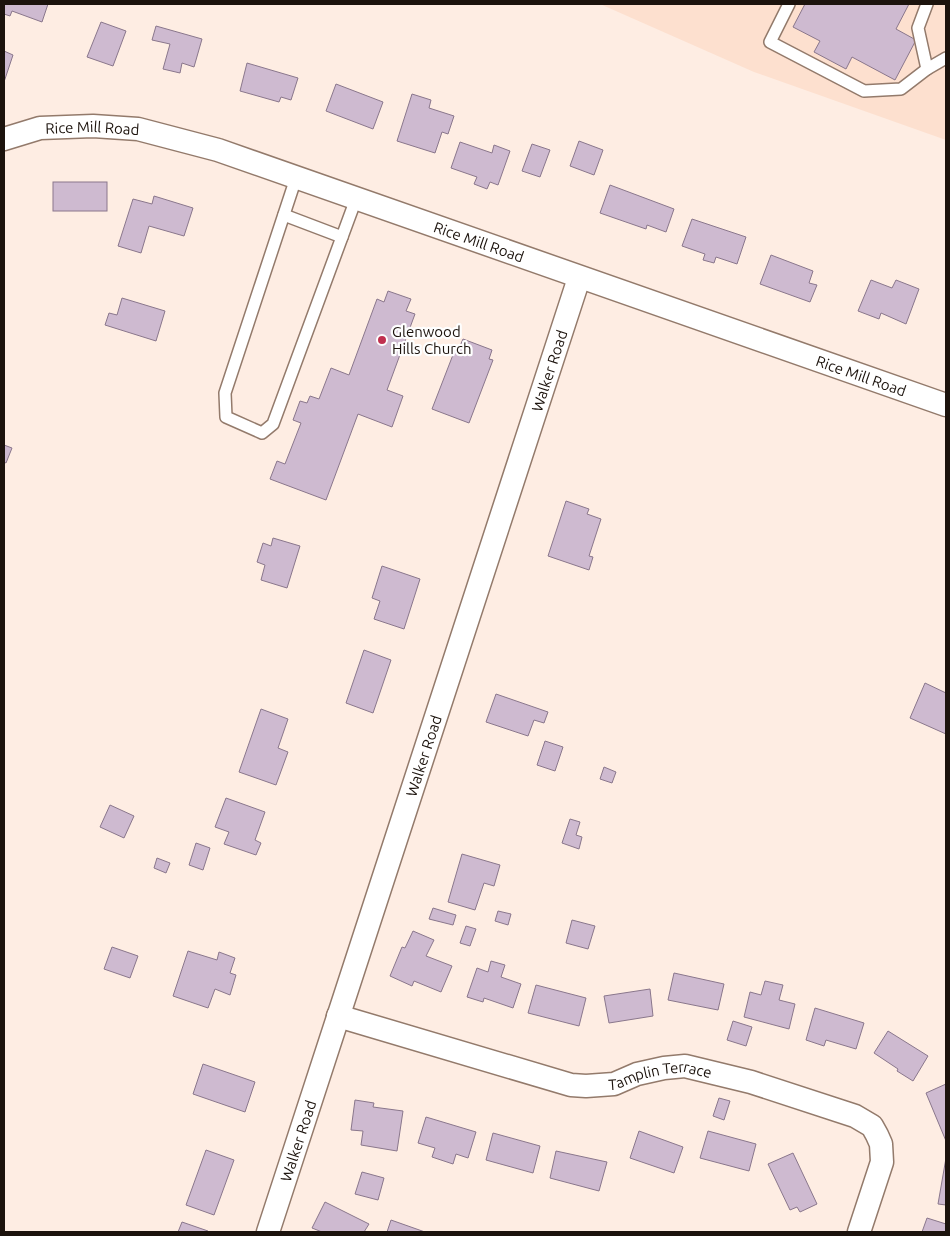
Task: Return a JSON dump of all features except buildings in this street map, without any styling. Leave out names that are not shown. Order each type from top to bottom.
[{"type":"street","name":"Rice Mill Road","points":[[4,139],[40,128],[92,126],[138,129],[218,150],[578,278],[946,405]]},
{"type":"street","name":"Walker Road","points":[[268,1232],[578,278]]},
{"type":"street","name":"Tamplin Terrace","points":[[338,1016],[571,1085],[614,1084],[637,1074],[685,1066],[752,1082],[855,1116],[872,1126],[878,1135],[882,1162],[859,1232]]},
{"type":"lane","points":[[789,4],[770,42],[864,91],[901,89],[927,68],[946,58]]},
{"type":"lane","points":[[927,4],[918,28],[927,68]]},
{"type":"lane","points":[[296,178],[225,393],[226,417],[262,433],[273,424],[356,199]]},
{"type":"lane","points":[[284,215],[342,236]]},
{"type":"shaded area","points":[[600,4],[946,4],[946,140],[754,72]]},
{"type":"place","name":"Glenwood Hills Church","points":[[382,340]]}]
